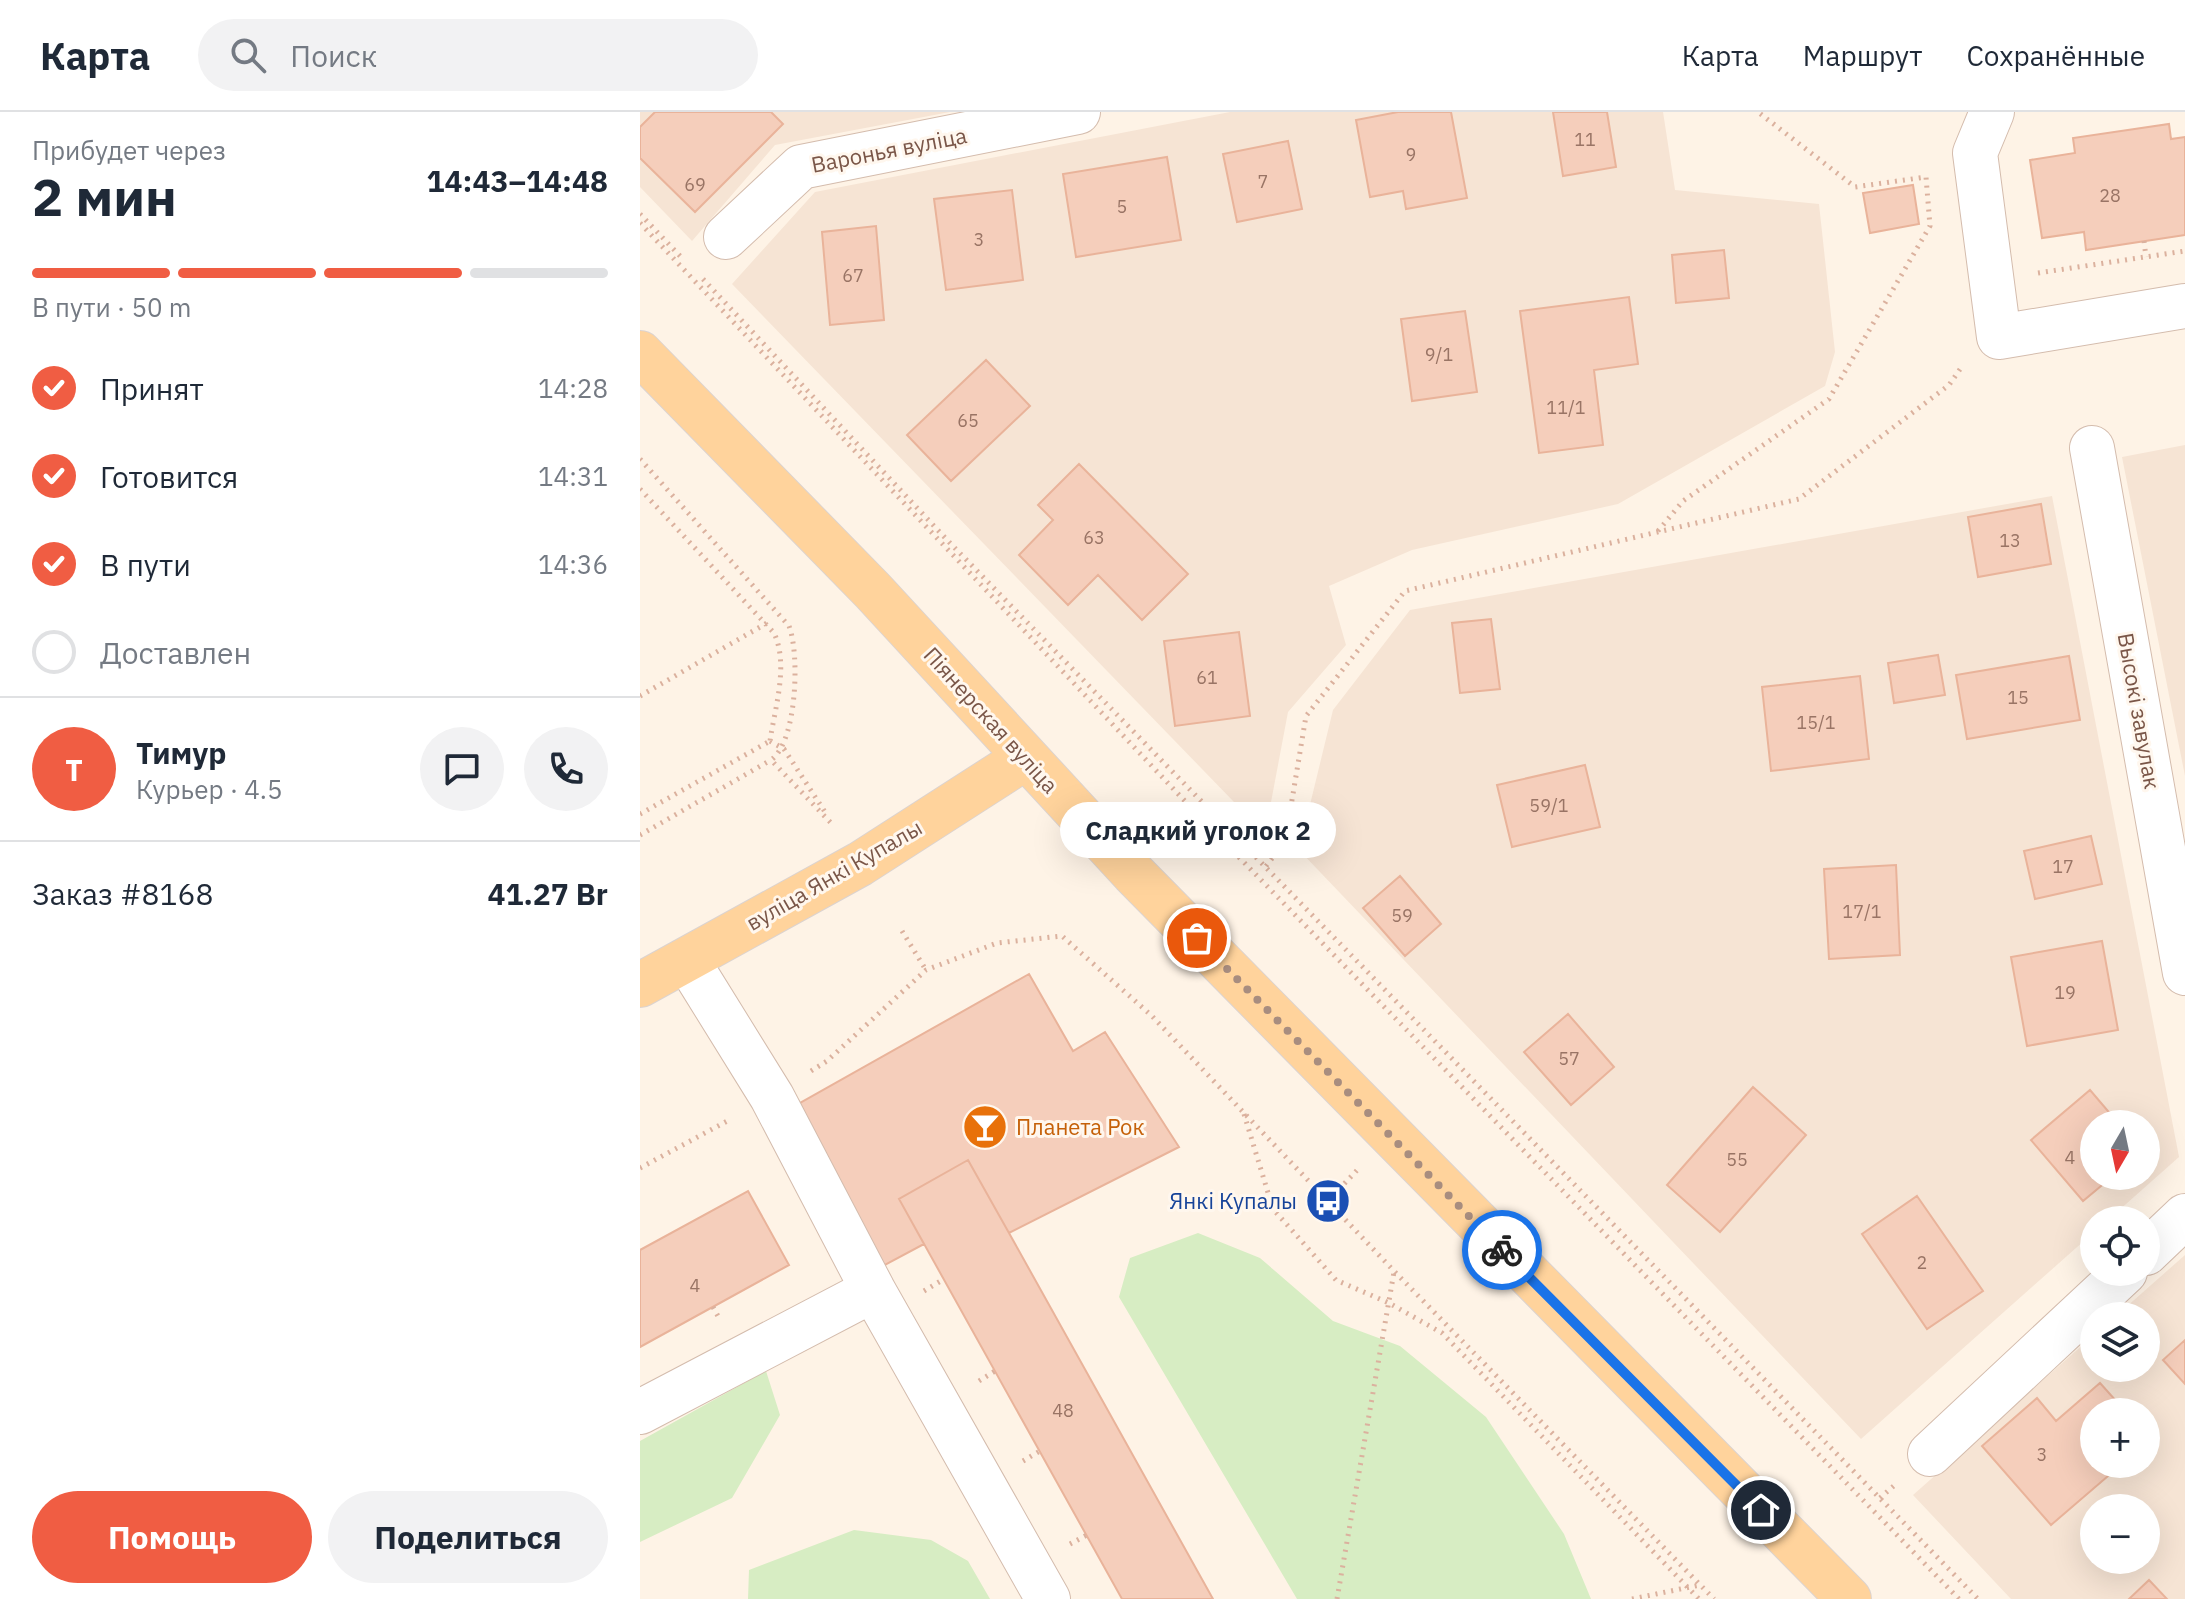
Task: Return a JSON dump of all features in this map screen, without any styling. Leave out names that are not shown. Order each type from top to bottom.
[{"type":"main road","name":"Піянерская вуліца","points":[[640,353],[873,591],[1025,758],[1496,1244],[1849,1599]]},
{"type":"main road","name":"вуліца Янкі Купалы","points":[[640,985],[860,864],[1025,758]]},
{"type":"street","name":"Варонья вуліца","points":[[726,237],[801,167],[1078,112]]},
{"type":"street","points":[[1992,112],[1975,153],[1999,337],[2185,306]]},
{"type":"street","name":"Высокі завулак","points":[[2092,448],[2185,973]]},
{"type":"street","points":[[687,960],[772,1097],[873,1290],[1048,1599]]},
{"type":"street","points":[[2160,1240],[2185,1216]]},
{"type":"street","points":[[1930,1454],[2110,1286]]},
{"type":"street","points":[[640,1412],[873,1290]]},
{"type":"path","points":[[1657,531],[1683,501],[1829,399],[1930,226],[1926,177],[1855,187],[1758,112]]},
{"type":"path","points":[[640,214],[949,542],[1978,1599]]},
{"type":"path","points":[[1930,226],[1983,219]]},
{"type":"path","points":[[640,223],[1198,815],[1959,1599]]},
{"type":"path","points":[[2144,241],[2146,257]]},
{"type":"path","points":[[2032,274],[2185,251]]},
{"type":"path","points":[[1266,866],[1285,842],[1306,716],[1405,591],[1799,499],[1949,385],[1969,356],[1999,337]]},
{"type":"path","points":[[640,459],[789,626],[794,639],[796,668],[784,749],[771,760],[640,835]]},
{"type":"path","points":[[640,489],[767,623],[778,643],[780,657],[770,741]]},
{"type":"path","points":[[640,696],[767,623]]},
{"type":"path","points":[[770,741],[784,749],[832,824],[771,760]]},
{"type":"path","points":[[640,814],[770,741]]},
{"type":"path","points":[[902,931],[926,970]]},
{"type":"path","points":[[640,1168],[772,1097],[827,1061],[926,970],[997,943],[1062,936],[1152,1016],[1394,1271],[1714,1599]]},
{"type":"path","points":[[1244,1113],[1273,1209],[1336,1280],[1389,1303],[1442,1333],[1699,1599]]},
{"type":"path","points":[[1337,1599],[1394,1271]]},
{"type":"path","points":[[1632,1599],[1700,1585]]},
{"type":"shaded area","points":[[640,112],[950,112],[775,145],[692,241],[640,187]]},
{"type":"shaded area","points":[[1230,112],[1663,112],[1675,190],[1819,204],[1835,352],[1825,386],[1618,504],[1412,550],[1329,586],[1346,645],[1288,712],[1265,834],[732,284],[815,192]]},
{"type":"shaded area","points":[[2185,445],[2185,776],[2122,457]]},
{"type":"shaded area","points":[[2052,496],[2179,1157],[2160,1174],[2160,1110],[2080,1110],[2080,1190],[2142,1190],[2124,1206],[2080,1206],[2080,1244],[1861,1439],[1299,850],[1333,710],[1410,610]]},
{"type":"shaded area","points":[[2185,1255],[2185,1599],[2011,1599],[1913,1495],[2080,1347],[2080,1382],[2160,1382],[2160,1302],[2132,1302],[2150,1286],[2160,1286],[2160,1277]]},
{"type":"green space","points":[[1198,1233],[1260,1258],[1333,1321],[1400,1346],[1486,1417],[1564,1534],[1591,1599],[1297,1599],[1119,1297],[1130,1258]]},
{"type":"green space","points":[[766,1371],[780,1415],[732,1498],[640,1542],[640,1441]]},
{"type":"green space","points":[[854,1530],[931,1540],[968,1561],[990,1599],[748,1599],[749,1570]]},
{"type":"building","points":[[655,112],[771,112],[783,124],[695,212],[640,158],[640,127]]},
{"type":"building","points":[[1398,112],[1451,112],[1467,198],[1406,209],[1403,191],[1370,197],[1356,120]]},
{"type":"building","points":[[1553,112],[1607,112],[1616,167],[1563,176]]},
{"type":"building","points":[[2169,124],[2171,139],[2185,137],[2185,235],[2086,250],[2084,232],[2042,238],[2030,160],[2075,153],[2073,138]]},
{"type":"building","points":[[1288,141],[1302,209],[1237,222],[1223,154]]},
{"type":"building","points":[[1167,157],[1181,240],[1076,257],[1063,174]]},
{"type":"building","points":[[1913,185],[1919,224],[1870,233],[1863,193]]},
{"type":"building","points":[[1012,190],[1023,280],[946,290],[934,199]]},
{"type":"building","points":[[876,226],[884,320],[830,325],[822,232]]},
{"type":"building","points":[[1724,250],[1729,298],[1676,303],[1672,255]]},
{"type":"building","points":[[1629,297],[1638,364],[1594,370],[1603,445],[1539,453],[1520,311]]},
{"type":"building","points":[[1465,311],[1477,392],[1412,401],[1401,319]]},
{"type":"building","points":[[986,360],[1030,406],[951,481],[907,435]]},
{"type":"building","points":[[1079,464],[1188,574],[1142,620],[1098,575],[1068,605],[1019,555],[1053,520],[1038,505]]},
{"type":"building","points":[[2041,504],[2051,564],[1978,577],[1968,517]]},
{"type":"building","points":[[1491,619],[1500,689],[1460,693],[1452,623]]},
{"type":"building","points":[[1239,632],[1250,716],[1175,726],[1164,641]]},
{"type":"building","points":[[1938,655],[1945,695],[1894,703],[1888,663]]},
{"type":"building","points":[[2069,656],[2080,720],[1967,739],[1956,675]]},
{"type":"building","points":[[1860,676],[1869,759],[1771,771],[1762,687]]},
{"type":"building","points":[[1585,765],[1600,827],[1512,847],[1497,785]]},
{"type":"building","points":[[2091,836],[2102,884],[2035,899],[2024,851]]},
{"type":"building","points":[[1896,865],[1900,955],[1829,959],[1824,869]]},
{"type":"building","points":[[1400,876],[1441,924],[1405,956],[1363,908]]},
{"type":"building","points":[[2102,941],[2118,1030],[2027,1046],[2011,957]]},
{"type":"building","name":"Планета Рок","points":[[1029,974],[1073,1051],[1105,1032],[1179,1147],[1009,1233],[968,1160],[899,1199],[924,1244],[883,1266],[793,1107]]},
{"type":"building","points":[[1568,1014],[1614,1067],[1571,1105],[1524,1052]]},
{"type":"building","points":[[1753,1087],[1806,1135],[1720,1232],[1667,1185]]},
{"type":"building","points":[[2090,1090],[2107,1110],[2080,1110],[2080,1190],[2096,1190],[2083,1201],[2031,1140]]},
{"type":"building","points":[[968,1160],[1213,1599],[1122,1599],[899,1199]]},
{"type":"building","points":[[748,1191],[789,1265],[640,1347],[640,1250]]},
{"type":"building","points":[[1917,1196],[1983,1291],[1927,1329],[1862,1234]]},
{"type":"building","points":[[2185,1340],[2185,1384],[2163,1360]]},
{"type":"building","points":[[2100,1383],[2113,1398],[2083,1398]]},
{"type":"building","points":[[2037,1398],[2056,1421],[2080,1400],[2080,1478],[2106,1478],[2087,1494],[2080,1494],[2080,1500],[2051,1525],[1982,1446]]},
{"type":"building","points":[[2149,1580],[2167,1599],[2129,1599]]},
{"type":"way so far","points":[[1197,938],[1502,1250]]},
{"type":"place","name":"Сладкий уголок 2","points":[[1197,938]]},
{"type":"place","name":"Планета Рок","points":[[985,1127]]},
{"type":"place","name":"Янкі Купалы","points":[[1328,1201]]},
{"type":"route","points":[[1502,1250],[1761,1510]]}]
